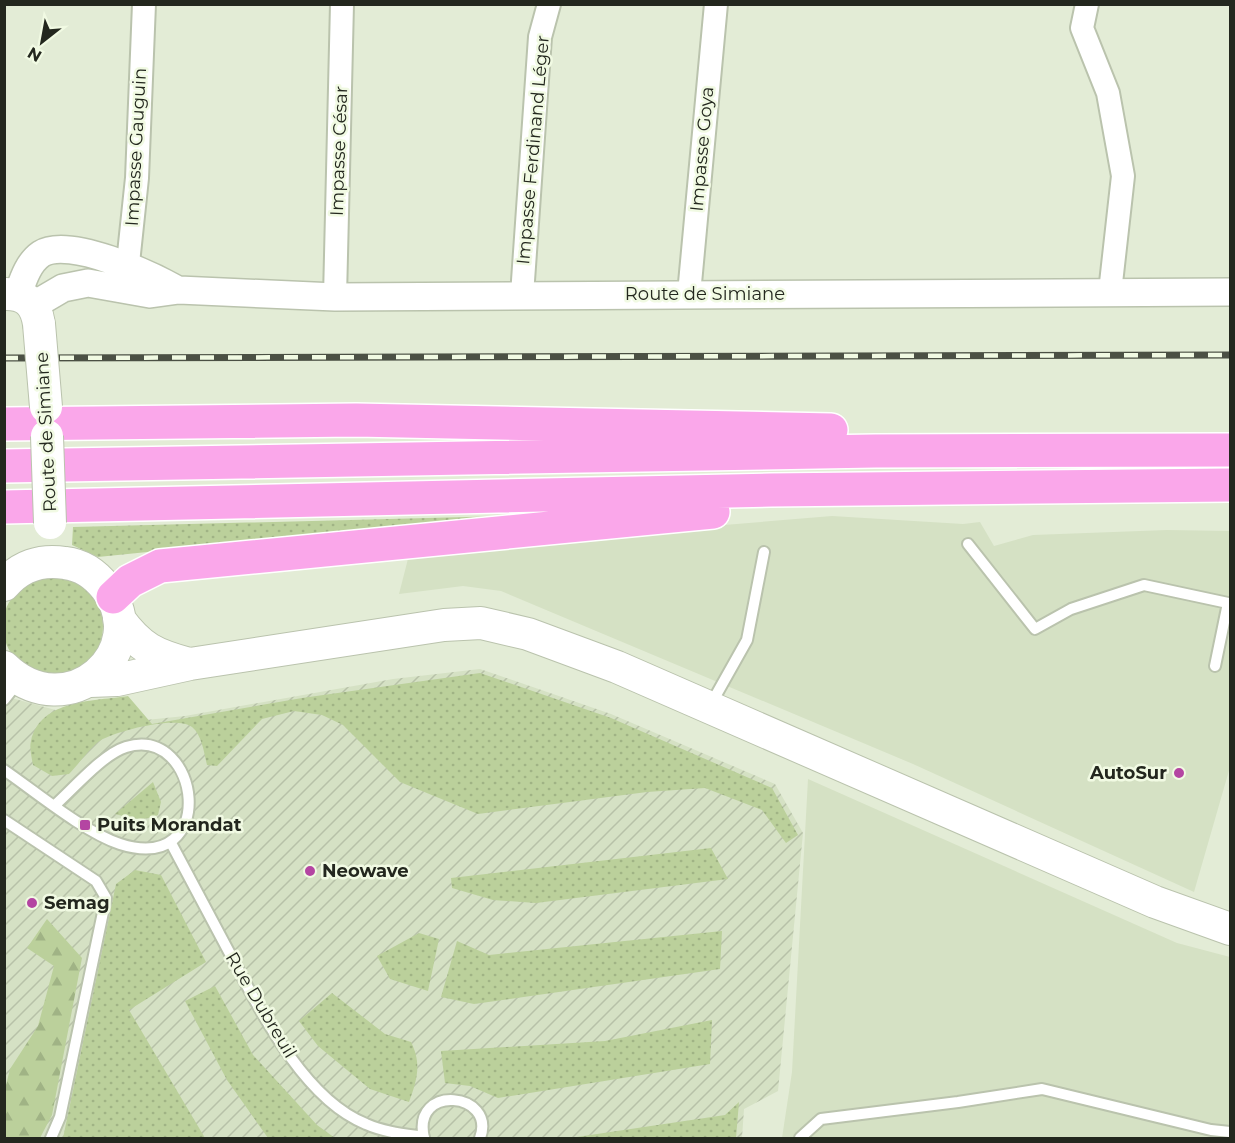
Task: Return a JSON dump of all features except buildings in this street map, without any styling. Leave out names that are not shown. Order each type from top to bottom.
[{"type":"highway","points":[[4,424],[356,420],[828,430],[1147,450]]},
{"type":"highway","points":[[4,466],[875,451],[1230,450]]},
{"type":"highway","points":[[116,608],[130,580],[160,566],[211,559],[697,513],[1057,493],[1136,484]]},
{"type":"highway","points":[[4,507],[1230,484]]},
{"type":"main road","name":"Route de Simiane","points":[[24,304],[47,422],[52,561]]},
{"type":"main road","points":[[4,585],[12,576],[31,565],[52,561],[76,564],[98,577],[134,639],[157,655],[190,664]]},
{"type":"main road","points":[[90,681],[107,664],[118,643],[116,608]]},
{"type":"main road","points":[[9,682],[42,690],[67,690],[90,681],[117,680],[190,664],[444,625],[481,623],[528,634],[618,667],[1155,902],[1230,929]]},
{"type":"street","name":"Impasse Gauguin","points":[[126,279],[137,178],[144,4]]},
{"type":"street","name":"Impasse César","points":[[335,297],[342,4]]},
{"type":"street","name":"Impasse Ferdinand Léger","points":[[522,295],[540,37],[549,4]]},
{"type":"street","name":"Impasse Goya","points":[[689,294],[716,4]]},
{"type":"street","points":[[1087,4],[1082,28],[1108,93],[1123,176],[1110,292]]},
{"type":"street","name":"Route de Simiane","points":[[24,304],[32,263],[51,250],[71,249],[150,294],[179,290],[335,297],[1230,292]]},
{"type":"street","name":"Route de Simiane","points":[[24,304],[63,288],[126,279]]},
{"type":"lane","points":[[968,544],[1035,629],[1071,609],[1144,585],[1228,603],[1215,666]]},
{"type":"lane","points":[[710,707],[747,640],[764,552]]},
{"type":"lane","points":[[4,770],[55,805],[119,843],[145,848],[171,843],[183,828],[190,808],[188,784],[168,754],[148,746],[126,747],[108,758],[55,805]]},
{"type":"lane","points":[[4,820],[96,881],[106,898],[60,1117],[51,1138]]},
{"type":"lane","name":"Rue Dubreuil","points":[[171,843],[269,1027],[300,1070],[332,1102],[364,1124],[424,1138],[425,1117],[430,1108],[438,1103],[456,1100],[465,1102],[478,1116],[482,1125],[480,1138]]},
{"type":"lane","points":[[800,1138],[822,1119],[1042,1089],[1211,1130],[1230,1131]]},
{"type":"shaded area","points":[[832,516],[963,524],[980,522],[994,546],[1033,535],[1167,530],[1230,531],[1230,767],[1194,892],[913,764],[501,591],[463,586],[399,594],[410,551]]},
{"type":"shaded area","points":[[480,669],[611,714],[775,784],[803,833],[778,1091],[744,1109],[742,1138],[5,1138],[4,696],[107,724],[185,716],[393,679]]},
{"type":"shaded area","points":[[808,779],[1177,943],[1230,957],[1230,1138],[782,1138],[792,1072]]},
{"type":"green space","points":[[505,516],[98,557],[72,545],[73,527]]},
{"type":"green space","points":[[53,576],[72,579],[89,590],[100,607],[103,626],[100,645],[89,662],[72,673],[53,676],[34,673],[17,662],[6,645],[3,626],[6,607],[17,590],[34,579]]},
{"type":"green space","points":[[480,673],[611,718],[772,788],[798,835],[786,843],[762,810],[705,788],[647,792],[478,814],[400,782],[343,725],[322,715],[294,711],[262,719],[217,766],[207,765],[200,739],[192,727],[173,723],[160,723],[120,732],[101,740],[69,774],[52,776],[33,765],[30,750],[36,727],[45,717],[57,710],[86,701],[128,696],[152,724],[302,698]]},
{"type":"green space","points":[[153,782],[161,802],[158,815],[142,819],[115,814]]},
{"type":"green space","points":[[711,848],[728,879],[536,903],[493,900],[452,888],[451,878]]},
{"type":"green space","points":[[135,870],[161,875],[206,962],[129,1010],[205,1138],[63,1138],[116,884]]},
{"type":"green space","points":[[47,919],[82,958],[52,1115],[40,1138],[5,1138],[5,1089],[10,1069],[38,1026],[54,966],[27,948]]},
{"type":"green space","points":[[722,931],[720,969],[474,1004],[441,997],[457,941],[489,955]]},
{"type":"green space","points":[[419,933],[439,939],[428,991],[390,979],[377,956]]},
{"type":"green space","points":[[215,986],[253,1055],[317,1125],[335,1138],[268,1138],[227,1080],[185,1001]]},
{"type":"green space","points":[[332,993],[385,1034],[411,1042],[417,1072],[409,1102],[370,1089],[318,1046],[299,1021]]},
{"type":"green space","points":[[712,1020],[710,1064],[498,1098],[470,1086],[445,1083],[441,1051],[605,1041]]},
{"type":"green space","points":[[739,1102],[736,1138],[570,1138],[725,1115]]},
{"type":"railway","points":[[4,358],[1230,355]]},
{"type":"place","name":"AutoSur","points":[[1179,773]]},
{"type":"place","name":"Puits Morandat","points":[[85,825]]},
{"type":"place","name":"Neowave","points":[[310,871]]},
{"type":"place","name":"Semag","points":[[32,903]]}]
